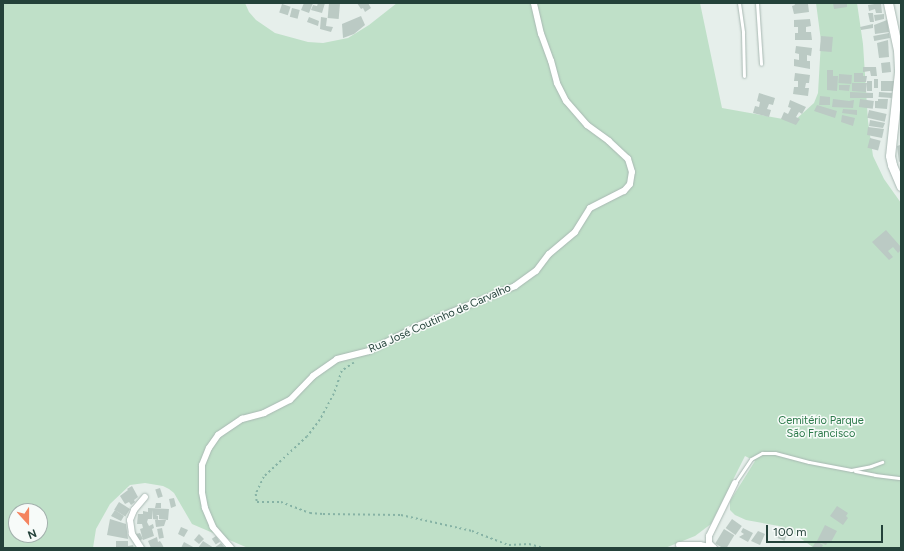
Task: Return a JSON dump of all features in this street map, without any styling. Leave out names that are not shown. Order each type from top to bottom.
[{"type":"street","name":"Rua José Coutinho de Carvalho","points":[[231,548],[213,527],[203,501],[202,465],[213,441],[218,435],[237,422],[290,400],[313,376],[331,362],[364,353],[420,325],[515,286],[536,271],[549,254],[575,232],[590,208],[624,192],[630,184],[632,172],[628,159],[609,141],[587,125],[566,101],[557,82],[541,34],[534,3]]},
{"type":"street","points":[[888,3],[898,50],[900,72],[890,156],[892,165],[901,186]]},
{"type":"street","points":[[714,548],[709,543],[709,536],[735,483]]},
{"type":"street","points":[[141,548],[132,534],[130,520],[132,512],[145,497]]},
{"type":"street","points":[[679,546],[700,542],[709,536]]},
{"type":"street","points":[[686,545],[714,548]]},
{"type":"lane","points":[[740,3],[743,33],[744,76]]},
{"type":"lane","points":[[757,3],[761,64]]},
{"type":"lane","points":[[735,483],[751,459],[762,453],[775,452],[809,462],[875,475],[901,478]]},
{"type":"lane","points":[[852,470],[882,462]]},
{"type":"path","points":[[364,353],[342,371],[334,394],[320,420],[307,437],[264,477],[256,494],[255,500],[257,502],[281,502],[310,513],[327,515],[401,515],[472,531],[509,545],[529,544],[544,548]]},
{"type":"green space","name":"Cemitério Parque São Francisco","points":[[3,3],[245,3],[249,12],[256,20],[275,33],[308,42],[323,43],[348,38],[369,25],[397,3],[700,3],[722,108],[794,121],[814,103],[818,93],[821,41],[816,3],[857,3],[863,44],[868,121],[873,156],[884,179],[901,203],[901,548],[814,548],[789,530],[779,526],[746,520],[735,515],[730,510],[730,501],[755,461],[745,456],[711,524],[695,536],[665,548],[248,548],[192,524],[174,493],[163,486],[145,483],[130,485],[110,504],[96,529],[93,548],[3,548]]},
{"type":"building","points":[[304,3],[313,3],[309,13],[301,10]]},
{"type":"building","points":[[318,3],[325,3],[322,13],[311,10],[313,5],[317,6]]},
{"type":"building","points":[[329,3],[340,4],[339,19],[328,18]]},
{"type":"building","points":[[357,3],[368,3],[371,8],[365,12]]},
{"type":"building","points":[[794,3],[808,4],[809,12],[794,14],[792,6],[795,5]]},
{"type":"building","points":[[833,3],[847,3],[847,7],[834,9]]},
{"type":"building","points":[[881,3],[882,13],[876,13],[875,9],[869,11],[868,5]]},
{"type":"building","points":[[282,4],[291,7],[288,15],[279,13]]},
{"type":"building","points":[[292,8],[300,10],[298,19],[290,17]]},
{"type":"building","points":[[868,13],[873,13],[874,22],[870,22]]},
{"type":"building","points":[[884,14],[884,19],[875,21],[874,15]]},
{"type":"building","points":[[361,16],[365,25],[354,34],[343,38],[342,24]]},
{"type":"building","points":[[309,17],[319,21],[318,26],[307,22]]},
{"type":"building","points":[[321,17],[327,18],[326,26],[333,27],[331,32],[320,29]]},
{"type":"building","points":[[810,19],[811,26],[806,27],[806,32],[811,32],[812,40],[795,40],[795,33],[798,33],[798,27],[794,27],[794,20]]},
{"type":"building","points":[[887,20],[889,32],[875,34],[874,25]]},
{"type":"building","points":[[873,24],[873,28],[861,30],[860,27]]},
{"type":"building","points":[[889,33],[890,38],[874,41],[873,36]]},
{"type":"building","points":[[821,36],[833,37],[832,52],[820,51]]},
{"type":"building","points":[[888,40],[889,57],[879,58],[877,43]]},
{"type":"building","points":[[796,46],[812,48],[811,56],[807,55],[807,61],[810,61],[810,69],[794,66],[794,59],[799,60],[799,54],[795,53]]},
{"type":"building","points":[[890,62],[891,72],[882,73],[881,63]]},
{"type":"building","points":[[863,67],[876,67],[877,76],[871,76],[870,71],[863,72]]},
{"type":"building","points":[[827,70],[833,70],[833,76],[838,76],[837,91],[827,90]]},
{"type":"building","points":[[795,73],[810,75],[809,83],[806,83],[805,88],[809,88],[808,96],[793,94],[794,87],[798,87],[798,81],[794,81]]},
{"type":"building","points":[[854,73],[863,73],[863,76],[867,76],[866,82],[854,82]]},
{"type":"building","points":[[839,74],[852,75],[851,84],[838,83]]},
{"type":"building","points":[[874,79],[878,79],[878,88],[874,88]]},
{"type":"building","points":[[867,81],[872,81],[872,91],[867,91]]},
{"type":"building","points":[[881,81],[894,81],[894,91],[881,91]]},
{"type":"building","points":[[852,83],[867,83],[866,92],[852,91]]},
{"type":"building","points":[[839,85],[850,85],[849,91],[839,90]]},
{"type":"building","points":[[850,92],[873,93],[873,98],[850,98]]},
{"type":"building","points":[[879,92],[892,93],[892,98],[879,97]]},
{"type":"building","points":[[759,93],[775,98],[773,105],[769,104],[767,109],[771,110],[769,117],[753,113],[755,106],[759,107],[760,102],[757,101]]},
{"type":"building","points":[[820,96],[830,97],[830,105],[819,105]]},
{"type":"building","points":[[833,99],[849,101],[854,100],[853,108],[832,107]]},
{"type":"building","points":[[860,99],[874,101],[873,109],[859,107]]},
{"type":"building","points":[[878,99],[888,99],[887,109],[875,108],[875,101],[878,101]]},
{"type":"building","points":[[790,100],[806,107],[802,114],[799,112],[796,117],[800,119],[796,125],[781,119],[784,112],[788,114],[791,108],[788,107]]},
{"type":"building","points":[[817,105],[837,111],[835,118],[814,111]]},
{"type":"building","points":[[843,109],[857,110],[857,115],[842,113]]},
{"type":"building","points":[[869,110],[887,114],[885,122],[867,118]]},
{"type":"building","points":[[842,115],[855,118],[853,126],[841,122]]},
{"type":"building","points":[[870,120],[885,123],[883,128],[869,126]]},
{"type":"building","points":[[868,127],[884,129],[882,138],[867,135]]},
{"type":"building","points":[[870,138],[881,141],[878,151],[867,148]]},
{"type":"building","points":[[900,145],[901,161],[899,162],[897,146]]},
{"type":"building","points":[[886,230],[901,247],[901,250],[898,253],[893,247],[888,251],[893,257],[889,260],[872,242]]},
{"type":"building","points":[[132,486],[138,497],[131,505],[129,502],[125,504],[120,496]]},
{"type":"building","points":[[160,488],[163,497],[158,498],[155,490]]},
{"type":"building","points":[[174,498],[176,506],[171,508],[169,499]]},
{"type":"building","points":[[119,502],[130,509],[125,517],[114,510]]},
{"type":"building","points":[[156,503],[161,503],[161,508],[155,508]]},
{"type":"building","points":[[837,506],[848,513],[846,516],[848,518],[843,525],[830,516]]},
{"type":"building","points":[[148,508],[169,509],[168,520],[159,519],[159,515],[156,515],[158,516],[158,520],[153,519],[153,510],[152,519],[148,519],[147,522],[149,526],[153,524],[154,528],[152,529],[154,536],[143,540],[140,529],[143,528],[142,524],[137,524],[138,514],[143,514],[143,511],[148,512]]},
{"type":"building","points":[[115,510],[124,516],[121,521],[111,516]]},
{"type":"building","points":[[110,519],[126,524],[128,539],[107,535]]},
{"type":"building","points":[[732,519],[742,526],[736,535],[726,528]]},
{"type":"building","points":[[155,520],[166,520],[164,526],[156,527]]},
{"type":"building","points":[[825,525],[837,531],[831,542],[828,541],[826,545],[817,541]]},
{"type":"building","points":[[181,527],[188,530],[184,537],[178,534]]},
{"type":"building","points":[[162,528],[164,538],[159,539],[157,529]]},
{"type":"building","points":[[743,528],[753,533],[748,542],[739,537],[744,534],[741,532]]},
{"type":"building","points":[[724,529],[734,535],[727,548],[723,548],[715,544]]},
{"type":"building","points":[[779,530],[787,533],[785,541],[776,537]]},
{"type":"building","points":[[758,531],[765,534],[760,545],[751,541]]},
{"type":"building","points":[[140,533],[143,539],[138,541],[136,534]]},
{"type":"building","points":[[199,534],[204,539],[199,544],[194,540]]},
{"type":"building","points":[[216,536],[220,542],[216,545],[212,539]]},
{"type":"building","points":[[157,537],[158,542],[160,541],[164,548],[151,548],[148,541]]},
{"type":"building","points":[[116,541],[128,541],[128,546],[133,545],[134,548],[116,548]]},
{"type":"building","points":[[203,541],[214,548],[198,548]]},
{"type":"building","points":[[816,541],[823,545],[822,547],[825,548],[812,548]]},
{"type":"building","points":[[184,542],[195,548],[181,548]]},
{"type":"building","points":[[221,543],[225,548],[214,548]]}]
